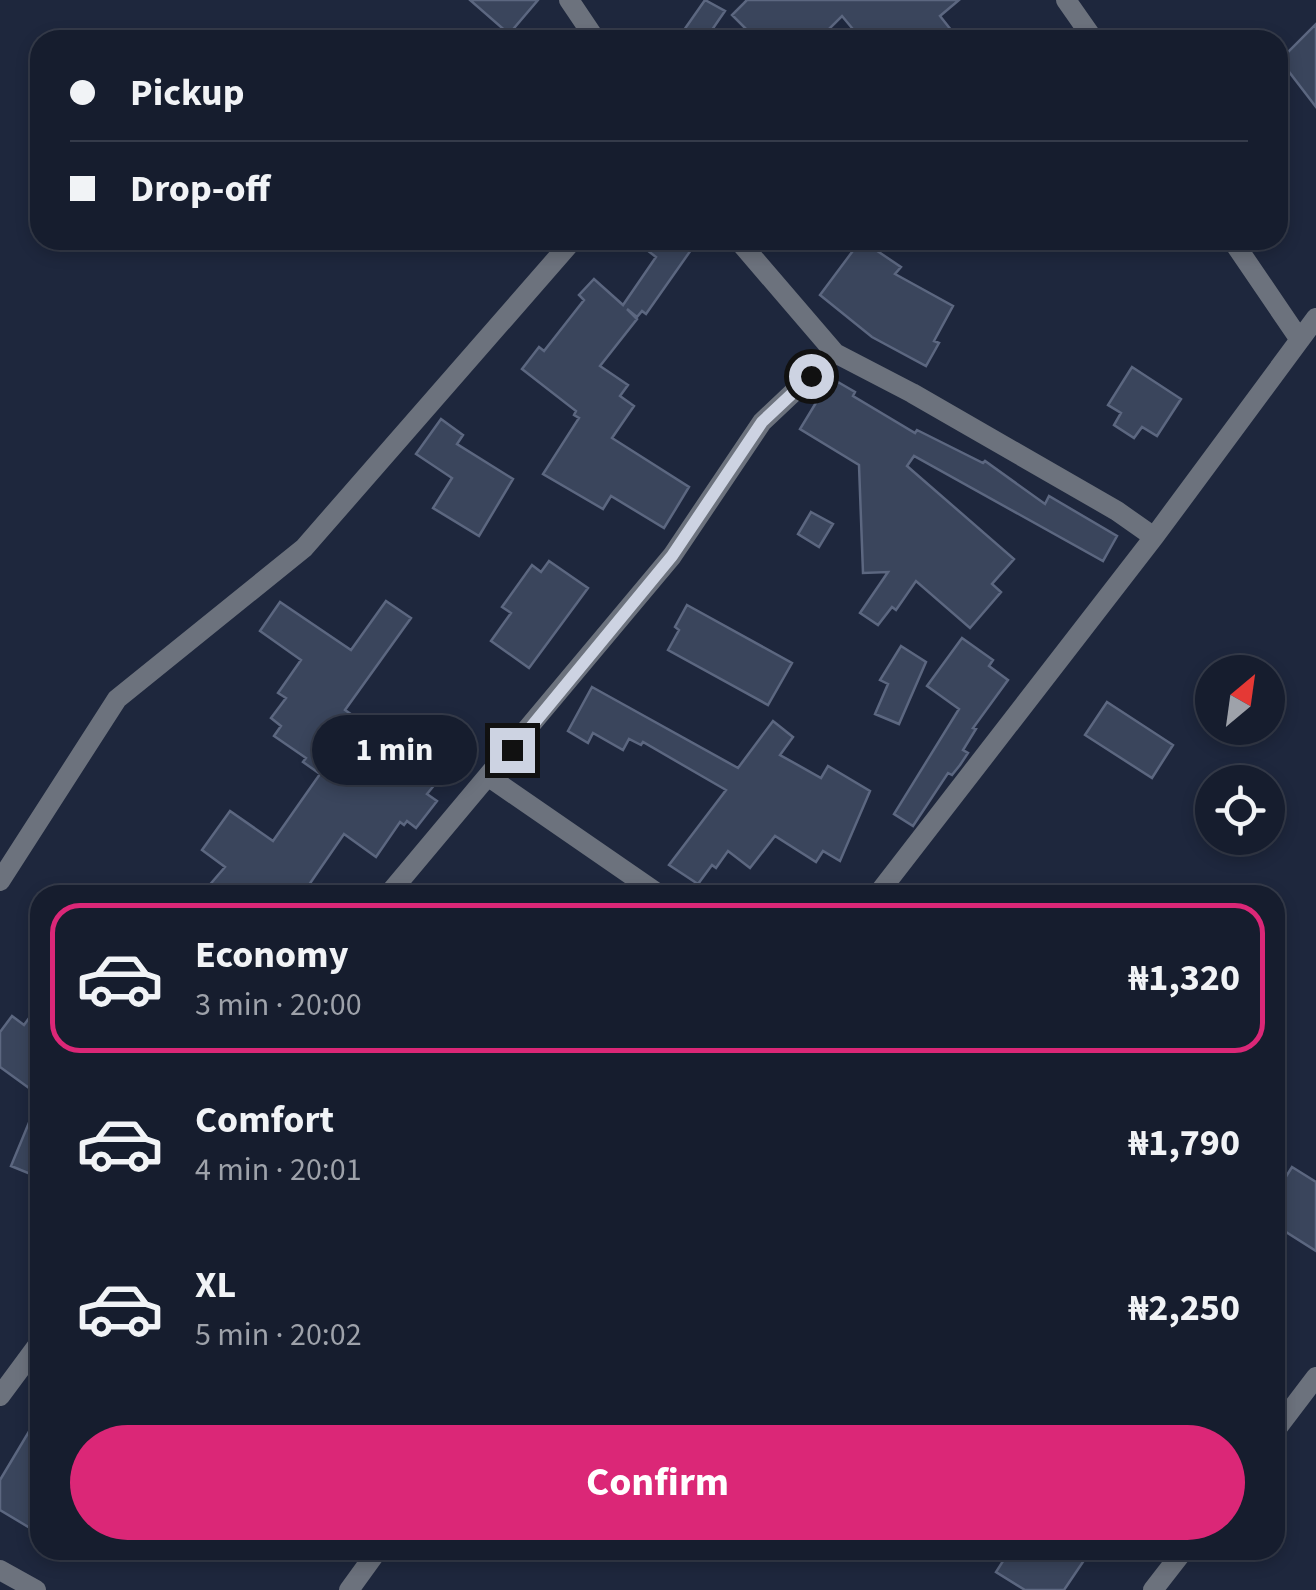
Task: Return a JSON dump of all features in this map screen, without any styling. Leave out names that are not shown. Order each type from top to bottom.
[{"type":"street","points":[[569,0],[589,30]]},
{"type":"street","points":[[1066,0],[1087,30]]},
{"type":"street","points":[[0,881],[117,699],[304,548],[563,250]]},
{"type":"street","points":[[747,250],[835,354],[912,393],[1154,536]]},
{"type":"street","points":[[1239,250],[1300,340]]},
{"type":"street","points":[[885,885],[1154,536],[1316,318]]},
{"type":"street","points":[[397,885],[672,556],[762,422],[835,354]]},
{"type":"street","points":[[489,777],[646,885]]},
{"type":"street","points":[[0,1396],[30,1356]]},
{"type":"street","points":[[1285,1418],[1316,1377]]},
{"type":"street","points":[[349,1590],[371,1560]]},
{"type":"street","points":[[1153,1590],[1176,1560]]},
{"type":"street","points":[[0,1570],[36,1590]]},
{"type":"building","points":[[470,0],[538,0],[512,30],[504,30]]},
{"type":"building","points":[[705,0],[725,11],[712,30],[684,30]]},
{"type":"building","points":[[747,0],[959,0],[940,16],[951,30],[854,30],[842,16],[828,30],[747,30],[732,15]]},
{"type":"building","points":[[1316,24],[1316,107],[1288,70],[1288,52]]},
{"type":"building","points":[[647,250],[691,250],[646,314],[642,311],[637,317],[627,309],[637,319],[600,366],[628,385],[620,396],[634,406],[612,438],[689,487],[664,528],[611,496],[603,509],[543,474],[579,418],[574,415],[576,411],[522,369],[539,347],[544,351],[584,300],[579,295],[594,279],[623,305],[656,257]]},
{"type":"building","points":[[854,250],[876,250],[901,267],[895,274],[953,306],[926,366],[872,337],[820,295]]},
{"type":"building","points":[[1132,367],[1181,399],[1157,436],[1142,427],[1134,438],[1114,425],[1121,413],[1108,405]]},
{"type":"building","points":[[831,378],[855,392],[853,396],[915,433],[917,430],[985,461],[1045,504],[1049,496],[1117,536],[1103,561],[914,456],[907,466],[1014,559],[992,584],[1001,592],[970,628],[916,581],[896,610],[892,607],[878,625],[860,613],[888,572],[863,573],[859,465],[800,429]]},
{"type":"building","points":[[441,419],[463,435],[457,444],[513,479],[479,536],[433,508],[452,478],[416,454]]},
{"type":"building","points":[[811,512],[833,524],[819,547],[798,534]]},
{"type":"building","points":[[549,561],[588,588],[529,668],[491,641],[511,613],[502,607],[532,565],[541,572]]},
{"type":"building","points":[[386,601],[411,618],[345,710],[436,783],[427,794],[437,801],[416,828],[407,821],[404,825],[400,822],[376,857],[344,834],[309,885],[210,885],[225,867],[202,850],[230,811],[273,841],[320,774],[303,762],[306,758],[274,736],[281,726],[271,718],[286,698],[278,693],[301,660],[260,631],[280,602],[351,650]]},
{"type":"building","points":[[687,605],[792,663],[768,705],[668,650]]},
{"type":"building","points":[[962,638],[993,660],[989,666],[1008,680],[973,728],[976,729],[963,750],[968,753],[952,775],[948,773],[913,826],[894,814],[959,709],[927,686]]},
{"type":"building","points":[[901,646],[926,662],[899,724],[875,714],[888,684],[880,680]]},
{"type":"building","points":[[592,687],[738,768],[773,721],[793,737],[780,755],[821,778],[828,766],[870,791],[840,861],[823,851],[816,862],[775,836],[750,868],[728,851],[698,884],[669,865],[726,790],[643,742],[641,745],[629,739],[623,750],[593,733],[588,743],[568,731]]},
{"type":"building","points":[[1107,702],[1173,745],[1152,778],[1085,735]]},
{"type":"building","points":[[12,1016],[24,1025],[30,1017],[30,1089],[0,1067],[0,1032]]},
{"type":"building","points":[[30,1120],[30,1174],[11,1166]]},
{"type":"building","points":[[1292,1167],[1316,1182],[1316,1251],[1285,1231],[1285,1178]]},
{"type":"building","points":[[30,1430],[30,1528],[0,1510],[0,1480]]},
{"type":"building","points":[[1004,1560],[1084,1560],[1064,1590],[1025,1590],[996,1572]]},
{"type":"route","points":[[512,750],[672,556],[762,422],[811,376]]}]
